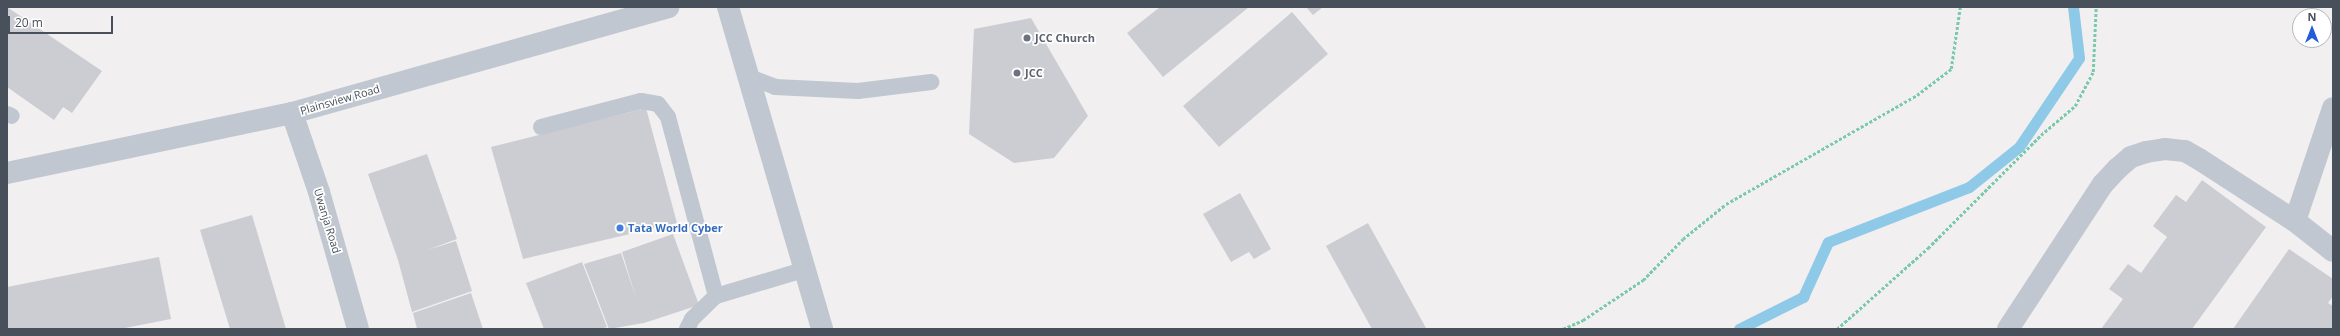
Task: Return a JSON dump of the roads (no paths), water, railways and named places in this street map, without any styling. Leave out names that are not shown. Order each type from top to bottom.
[{"type":"street","name":"Plainsview Road","points":[[7,173],[292,113],[668,7]]},
{"type":"street","points":[[728,7],[803,270],[822,329]]},
{"type":"street","points":[[2294,222],[2333,108]]},
{"type":"street","name":"Uwanja Road","points":[[292,113],[319,192],[358,329]]},
{"type":"street","points":[[2008,329],[2103,184],[2131,157],[2146,152],[2165,149],[2185,151],[2294,222],[2333,251]]},
{"type":"lane","points":[[747,76],[775,87],[858,91],[931,82]]},
{"type":"lane","points":[[541,127],[641,101],[658,104],[668,118],[716,296]]},
{"type":"lane","points":[[688,329],[692,318],[716,296],[803,270]]},
{"type":"waterway","points":[[1739,329],[1803,297],[1828,242],[1969,187],[2019,147],[2079,58],[2073,7]]},
{"type":"place","name":"JCC Church","points":[[1027,38]]},
{"type":"place","name":"JCC","points":[[1017,73]]},
{"type":"place","name":"Tata World Cyber","points":[[620,228]]}]
